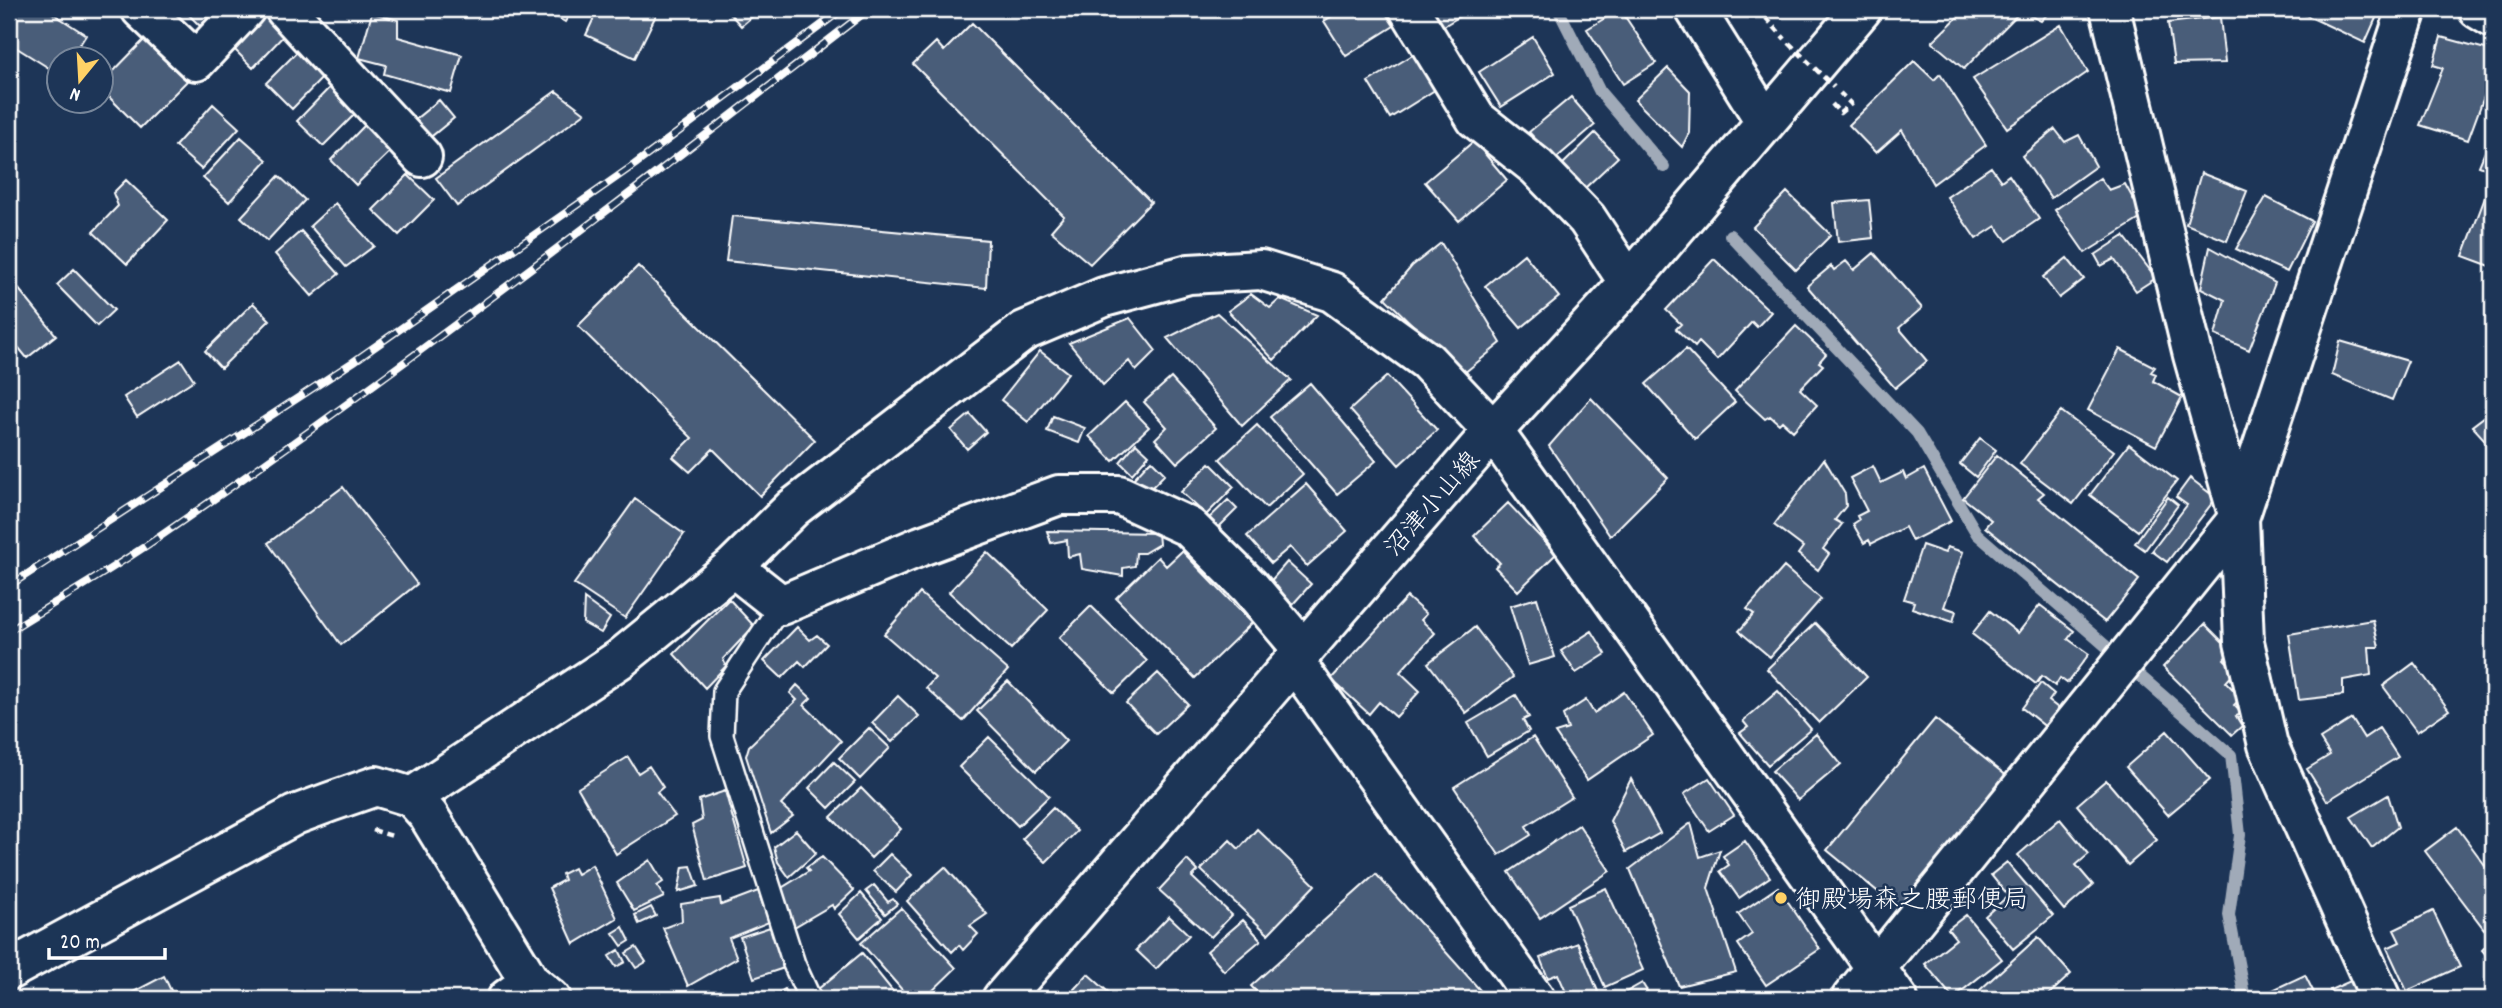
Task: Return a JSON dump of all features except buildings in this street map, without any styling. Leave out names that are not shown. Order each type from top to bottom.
[{"type":"street","points":[[141,9],[196,61],[245,9]]},
{"type":"street","points":[[285,9],[422,157]]},
{"type":"street","points":[[1409,9],[1476,119],[1537,167],[1587,219],[1629,284]]},
{"type":"street","points":[[1695,9],[1765,121]]},
{"type":"street","name":"沼津小山線","points":[[1002,999],[1493,431],[1629,284],[1862,9]]},
{"type":"street","points":[[2110,9],[2193,355],[2239,518],[2244,642],[2268,745],[2381,999]]},
{"type":"street","points":[[1851,999],[2239,518],[2407,9]]},
{"type":"street","points":[[2478,9],[2493,18]]},
{"type":"street","points":[[412,797],[610,666],[733,567],[793,508],[1024,331],[1104,297],[1189,274],[1261,270],[1332,292],[1427,361],[1493,431],[1898,999]]},
{"type":"street","points":[[733,567],[781,604],[921,546],[1059,495],[1119,495],[1189,527],[1250,587],[1535,999]]},
{"type":"street","points":[[9,970],[295,815],[376,786],[412,797],[429,815],[529,993]]},
{"type":"lane","points":[[781,604],[724,691],[722,736],[794,964],[810,999]]},
{"type":"path","points":[[1758,9],[1852,104],[1840,113],[1825,97]]},
{"type":"path","points":[[367,829],[396,838]]},
{"type":"waterway","points":[[1558,9],[1600,92],[1664,167]]},
{"type":"waterway","points":[[1730,235],[1917,433],[1977,534],[2231,755],[2240,835],[2229,915],[2245,999]]},
{"type":"railway","points":[[9,586],[353,362],[634,165],[843,9]]},
{"type":"railway","points":[[9,631],[143,548],[342,408],[607,210],[869,9]]},
{"type":"place","name":"御殿場森之腰郵便局","points":[[1781,898]]}]
